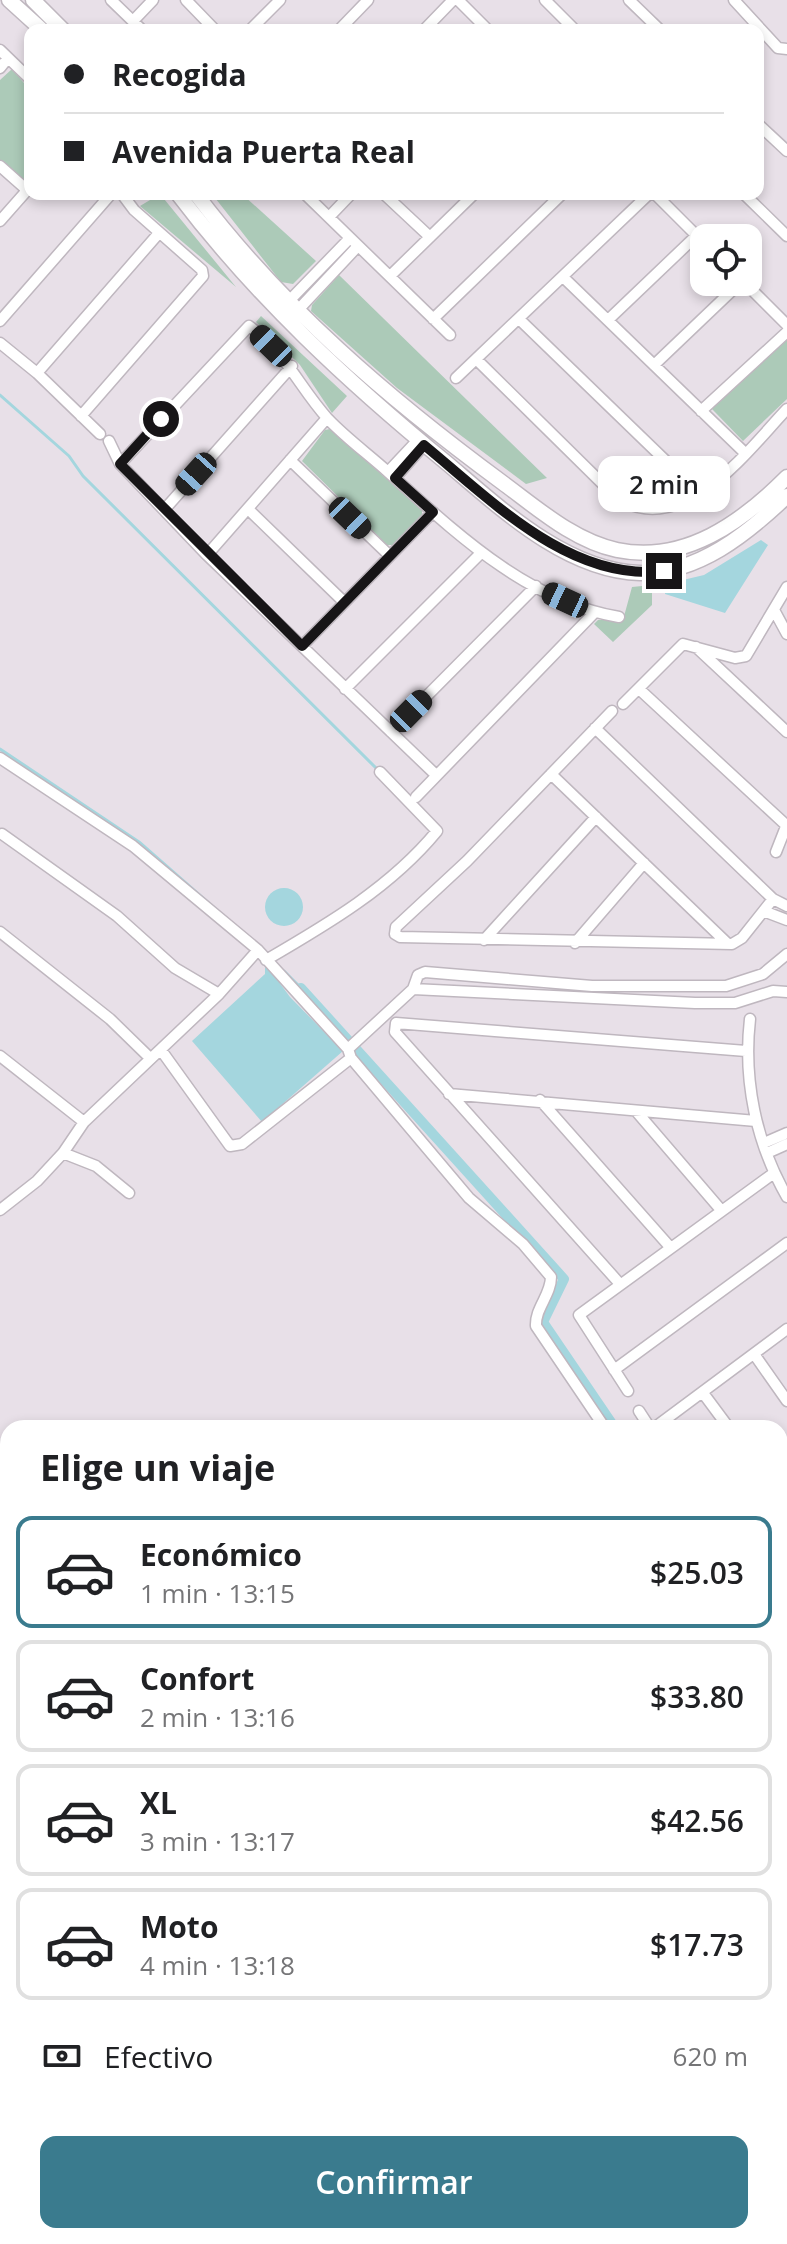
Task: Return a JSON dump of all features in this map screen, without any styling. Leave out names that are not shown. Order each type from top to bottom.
[{"type":"main road","points":[[9,0],[35,24]]},
{"type":"main road","points":[[33,0],[57,24]]},
{"type":"main road","points":[[183,200],[263,296],[324,356],[421,443],[535,532],[577,557],[611,570],[664,571],[697,561],[733,542],[787,496]]},
{"type":"main road","points":[[201,200],[292,307],[425,426],[547,516],[592,543],[618,550],[678,549],[732,525],[787,477]]},
{"type":"main road","points":[[535,532],[547,516]]},
{"type":"street","points":[[111,0],[136,24]]},
{"type":"street","points":[[133,21],[153,0]]},
{"type":"street","points":[[186,0],[209,24]]},
{"type":"street","points":[[256,24],[279,0]]},
{"type":"street","points":[[345,24],[368,0]]},
{"type":"street","points":[[430,24],[456,0],[482,24]]},
{"type":"street","points":[[545,0],[569,24]]},
{"type":"street","points":[[629,0],[654,24]]},
{"type":"street","points":[[734,0],[756,24]]},
{"type":"street","points":[[764,33],[778,48],[787,49]]},
{"type":"street","points":[[0,68],[4,54],[24,73]]},
{"type":"street","points":[[764,130],[787,151]]},
{"type":"street","points":[[0,166],[24,184]]},
{"type":"street","points":[[0,221],[24,194]]},
{"type":"street","points":[[0,321],[106,200]]},
{"type":"street","points":[[81,416],[203,276],[200,269],[128,200]]},
{"type":"street","points":[[311,200],[329,217],[350,246],[390,276],[450,335]]},
{"type":"street","points":[[329,217],[345,200]]},
{"type":"street","points":[[390,200],[430,237]]},
{"type":"street","points":[[390,276],[468,200]]},
{"type":"street","points":[[433,319],[556,200]]},
{"type":"street","points":[[456,378],[646,200]]},
{"type":"street","points":[[658,200],[690,230]]},
{"type":"street","points":[[750,200],[787,236]]},
{"type":"street","points":[[37,373],[159,233]]},
{"type":"street","points":[[292,307],[304,286],[350,246]]},
{"type":"street","points":[[292,307],[312,294],[350,246]]},
{"type":"street","points":[[608,320],[690,248]]},
{"type":"street","points":[[563,277],[745,453]]},
{"type":"street","points":[[304,286],[312,294]]},
{"type":"street","points":[[654,365],[727,296]]},
{"type":"street","points":[[757,296],[787,325]]},
{"type":"street","points":[[519,319],[700,494]]},
{"type":"street","points":[[120,464],[245,327],[251,327],[292,366],[327,418],[480,554],[536,586],[594,613],[619,617]]},
{"type":"street","points":[[701,411],[787,332]]},
{"type":"street","points":[[0,343],[37,373],[105,438],[120,464],[207,555],[436,775]]},
{"type":"street","points":[[477,360],[618,499],[648,508],[682,502],[700,494],[784,416]]},
{"type":"street","points":[[164,510],[292,366]]},
{"type":"street","points":[[207,555],[327,418]]},
{"type":"street","points":[[391,475],[421,443]]},
{"type":"street","points":[[290,460],[390,556]]},
{"type":"street","points":[[248,509],[344,602]]},
{"type":"street","points":[[302,646],[433,512]]},
{"type":"street","points":[[345,689],[480,554]]},
{"type":"street","points":[[391,732],[536,586]]},
{"type":"street","points":[[623,704],[682,645],[743,658],[753,648],[787,587]]},
{"type":"street","points":[[774,610],[787,634]]},
{"type":"street","points":[[416,797],[594,613]]},
{"type":"street","points":[[694,646],[787,732]]},
{"type":"street","points":[[639,689],[787,825],[776,852]]},
{"type":"street","points":[[612,711],[396,929],[400,937],[728,944],[742,938],[766,912],[773,899]]},
{"type":"street","points":[[595,728],[773,899],[787,906]]},
{"type":"street","points":[[0,758],[133,846],[258,950],[350,1053],[469,1198],[523,1244],[551,1277],[551,1289],[536,1318],[536,1326],[600,1420]]},
{"type":"street","points":[[266,960],[338,917],[384,884],[437,831],[380,772]]},
{"type":"street","points":[[551,774],[728,944]]},
{"type":"street","points":[[484,940],[596,817]]},
{"type":"street","points":[[2,834],[117,916],[175,968],[219,994]]},
{"type":"street","points":[[575,943],[644,863]]},
{"type":"street","points":[[766,912],[787,920]]},
{"type":"street","points":[[0,932],[110,1019],[150,1058]]},
{"type":"street","points":[[0,1210],[37,1181],[63,1153],[84,1122],[219,994],[258,950]]},
{"type":"street","points":[[161,1050],[230,1146],[242,1144],[350,1053],[413,989],[418,975],[425,972],[558,983],[726,986],[763,974],[787,954]]},
{"type":"street","points":[[556,997],[558,983]]},
{"type":"street","points":[[413,989],[730,1003],[773,991],[787,992]]},
{"type":"street","points":[[750,1019],[746,1051],[756,1121],[774,1173],[787,1197]]},
{"type":"street","points":[[620,1284],[395,1032],[396,1023],[746,1051]]},
{"type":"street","points":[[0,1056],[84,1122]]},
{"type":"street","points":[[449,1094],[756,1121]]},
{"type":"street","points":[[540,1100],[670,1247]]},
{"type":"street","points":[[636,1111],[721,1210]]},
{"type":"street","points":[[765,1148],[787,1133]]},
{"type":"street","points":[[765,1148],[787,1144]]},
{"type":"street","points":[[63,1153],[96,1166],[129,1193]]},
{"type":"street","points":[[628,1391],[579,1315],[774,1173]]},
{"type":"street","points":[[614,1370],[787,1243]]},
{"type":"street","points":[[664,1420],[787,1329]]},
{"type":"street","points":[[754,1354],[787,1401]]},
{"type":"street","points":[[703,1393],[723,1420]]},
{"type":"street","points":[[639,1411],[646,1420]]},
{"type":"green space","points":[[12,69],[24,83],[24,180],[0,160],[0,80]]},
{"type":"green space","points":[[150,200],[165,200],[236,287],[140,206]]},
{"type":"green space","points":[[217,200],[249,200],[316,261],[293,284],[281,282]]},
{"type":"green space","points":[[339,275],[547,478],[526,484],[397,388],[311,311],[312,305]]},
{"type":"green space","points":[[261,316],[347,396],[332,413],[300,365],[256,322]]},
{"type":"green space","points":[[787,339],[787,399],[743,441],[712,409]]},
{"type":"green space","points":[[330,429],[422,510],[422,515],[393,545],[387,545],[302,461],[325,430]]},
{"type":"green space","points":[[652,585],[652,605],[613,642],[594,624],[598,620],[623,620],[632,587]]},
{"type":"water","points":[[761,540],[768,545],[725,613],[665,594],[666,584],[704,575]]},
{"type":"water","points":[[284,888],[297,894],[303,907],[297,920],[284,926],[271,920],[265,907],[271,894]]},
{"type":"water","points":[[265,963],[290,997],[343,1051],[262,1122],[192,1041],[265,974]]},
{"type":"waterway","points":[[0,395],[69,456],[83,476],[377,769]]},
{"type":"waterway","points":[[0,749],[139,842],[267,954]]},
{"type":"waterway","points":[[284,971],[301,988]]},
{"type":"waterway","points":[[301,988],[564,1279],[543,1322],[610,1420]]},
{"type":"route","points":[[161,419],[120,464],[207,555],[302,646],[433,512],[395,478],[424,445],[535,532],[577,557],[611,570],[636,573],[664,571]]}]
